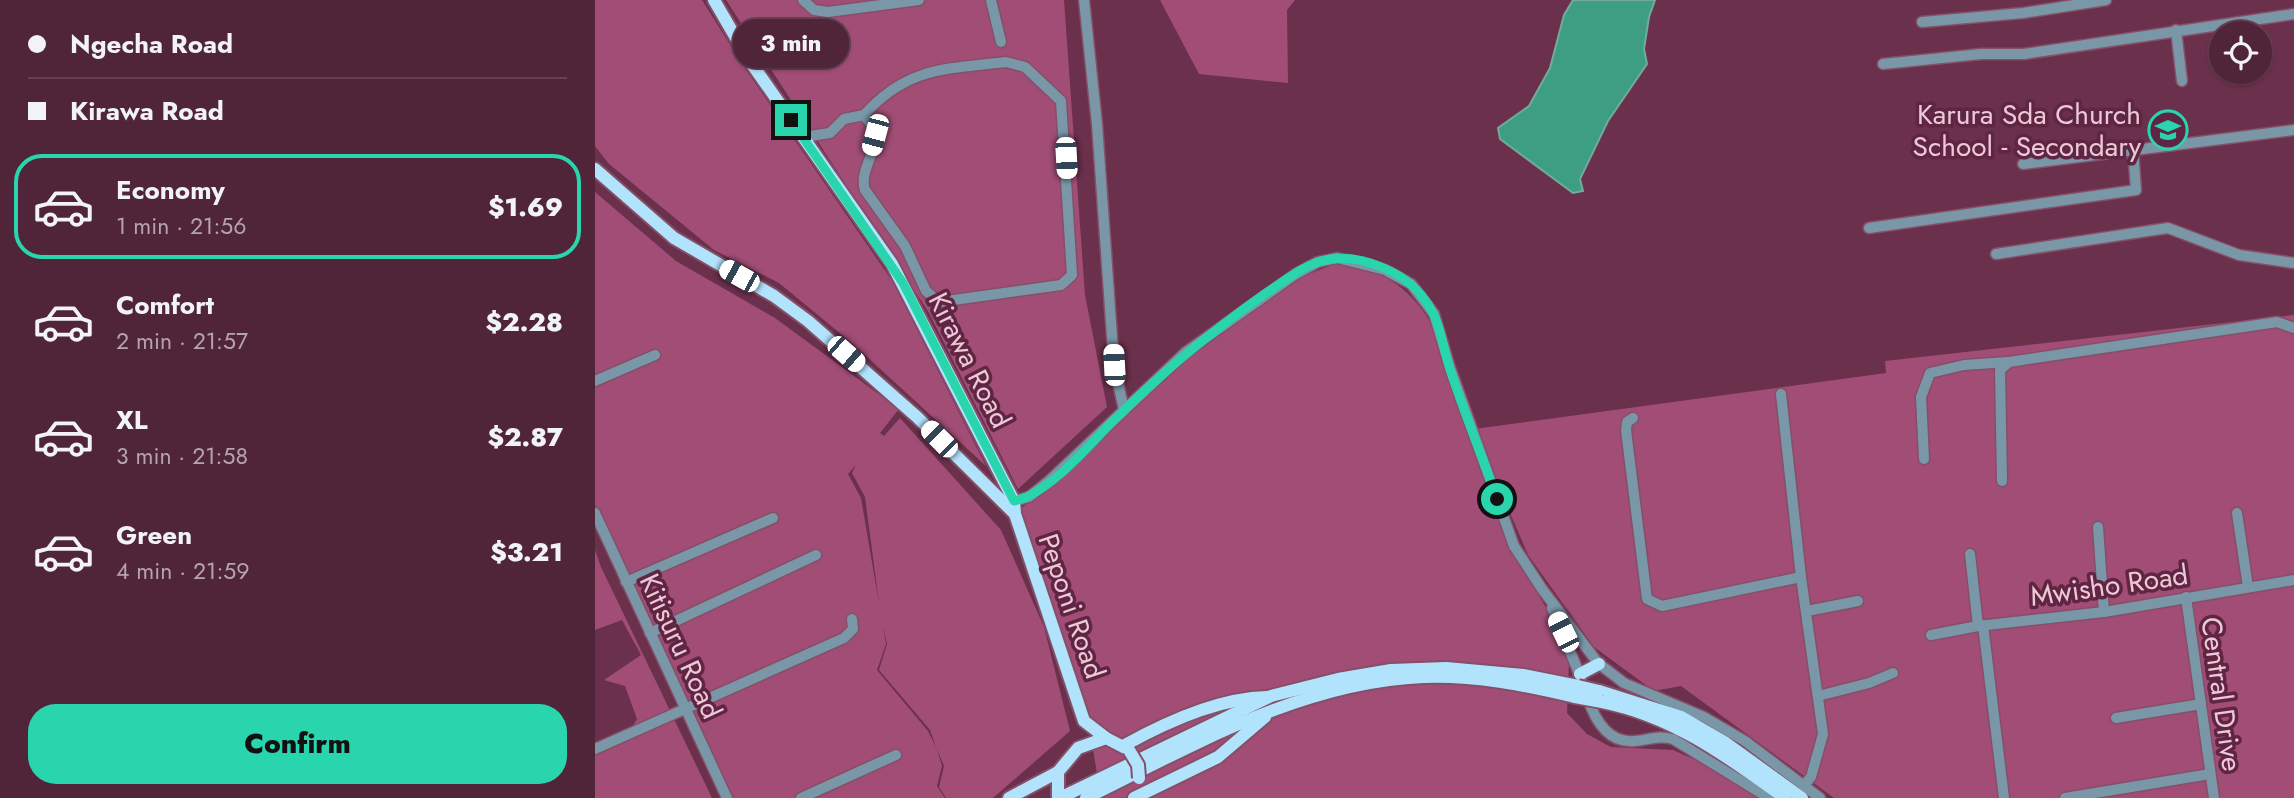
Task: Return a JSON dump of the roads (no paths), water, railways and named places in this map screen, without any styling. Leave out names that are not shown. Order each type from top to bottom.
[{"type":"main road","name":"Kirawa Road","points":[[714,0],[747,57],[903,283],[1014,508]]},
{"type":"main road","points":[[595,169],[674,238],[774,296],[808,321],[917,417],[1014,508]]},
{"type":"main road","name":"Peponi Road","points":[[1014,508],[1082,714],[1090,727],[1126,748]]},
{"type":"main road","points":[[1578,686],[1599,664]]},
{"type":"main road","points":[[1134,798],[1139,778],[1138,765],[1126,748],[1191,714],[1244,699],[1271,696],[1360,674],[1418,668],[1475,670],[1578,686],[1695,730],[1803,792]]},
{"type":"main road","points":[[1086,798],[1271,711],[1325,693],[1425,677],[1578,686]]},
{"type":"main road","points":[[1058,772],[1058,795],[1271,696]]},
{"type":"main road","points":[[1134,798],[1218,757],[1250,733],[1271,711]]},
{"type":"main road","name":"Peponi Road","points":[[1078,748],[1082,714]]},
{"type":"main road","points":[[1695,730],[1785,798]]},
{"type":"main road","points":[[1009,798],[1058,772],[1078,748],[1107,738]]},
{"type":"street","points":[[803,0],[818,12],[857,4],[918,0]]},
{"type":"street","points":[[991,0],[1001,42]]},
{"type":"street","points":[[1083,0],[1097,124],[1114,365],[1124,410]]},
{"type":"street","points":[[1922,22],[2023,13],[2106,0]]},
{"type":"street","points":[[1883,64],[1980,54],[2024,54],[2294,14]]},
{"type":"street","points":[[2176,30],[2182,81]]},
{"type":"street","points":[[803,137],[830,133],[853,114],[864,115],[873,127],[875,135],[863,180],[865,190],[905,246],[932,297],[946,303],[1061,285],[1070,278],[1073,262],[1063,105],[1057,94],[1028,69],[1006,62],[918,75],[882,95],[864,115]]},
{"type":"street","points":[[2023,164],[2294,130]]},
{"type":"street","points":[[1869,228],[2136,190],[2133,149]]},
{"type":"street","points":[[1996,254],[2168,228],[2239,255],[2294,263]]},
{"type":"street","points":[[1014,508],[1049,481],[1202,339],[1311,265],[1337,258],[1385,270],[1402,277],[1420,293],[1440,326],[1450,368],[1507,529],[1522,561],[1599,664],[1624,683],[1714,722],[1745,741],[1803,792],[1820,798]]},
{"type":"street","points":[[1924,459],[1921,397],[1930,373],[1964,365],[2009,362],[2267,323],[2287,324],[2294,328]]},
{"type":"street","points":[[595,381],[655,355]]},
{"type":"street","points":[[2002,481],[2000,370],[2009,362]]},
{"type":"street","points":[[1781,394],[1801,577],[1823,741],[1811,778],[1803,792]]},
{"type":"street","points":[[1633,418],[1627,422],[1626,430],[1647,599],[1662,606],[1801,577]]},
{"type":"street","name":"Kitisuru Road","points":[[595,513],[727,798]]},
{"type":"street","points":[[2237,513],[2248,587]]},
{"type":"street","points":[[626,582],[773,517]]},
{"type":"street","points":[[2098,527],[2104,612]]},
{"type":"street","points":[[1970,554],[2004,798]]},
{"type":"street","points":[[650,633],[815,555]]},
{"type":"street","name":"Mwisho Road","points":[[1931,635],[1981,625],[2104,612],[2294,580]]},
{"type":"street","points":[[1542,589],[1578,686],[1596,718],[1612,735],[1627,741],[1657,736],[1673,739],[1769,798]]},
{"type":"street","name":"Central Drive","points":[[2186,597],[2214,798]]},
{"type":"street","points":[[1807,611],[1858,601]]},
{"type":"street","points":[[595,749],[844,638],[853,629],[852,619]]},
{"type":"street","points":[[1818,696],[1869,683],[1893,673]]},
{"type":"street","points":[[2116,718],[2201,704]]},
{"type":"street","points":[[801,798],[896,755]]},
{"type":"street","points":[[2065,798],[2210,774]]},
{"type":"place","name":"Karura Sda Church School - Secondary","points":[[2168,130]]}]
